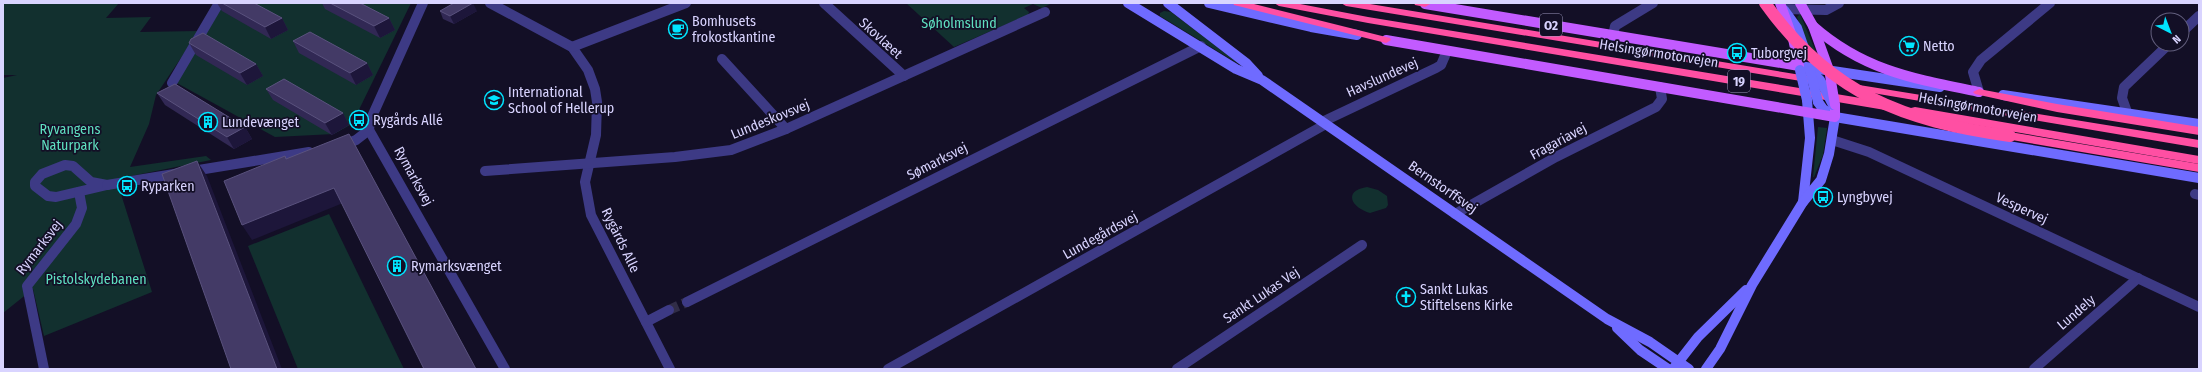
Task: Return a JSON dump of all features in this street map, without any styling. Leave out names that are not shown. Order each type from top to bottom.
[{"type":"highway","points":[[1238,3],[1386,40]]},
{"type":"highway","name":"Helsingørmotorvejen","points":[[1279,3],[1368,20],[2199,160]]},
{"type":"highway","name":"Helsingørmotorvejen","points":[[1346,3],[2199,144]]},
{"type":"highway","points":[[1765,3],[1786,32],[1810,57],[1831,75],[1860,93],[1893,109],[1925,120],[2199,168]]},
{"type":"highway","points":[[1979,92],[2057,108],[2199,131]]},
{"type":"main road","name":"O2","points":[[1422,3],[1805,69]]},
{"type":"main road","points":[[1782,6],[1805,69]]},
{"type":"main road","points":[[1386,40],[1809,112],[1834,109],[1830,73],[1813,26],[1802,6]]},
{"type":"main road","points":[[1813,26],[1849,55],[1877,68],[1905,77],[1979,92]]},
{"type":"street","points":[[172,83],[183,61],[219,3]]},
{"type":"street","points":[[369,130],[370,121],[423,3]]},
{"type":"street","points":[[490,3],[572,47],[686,3]]},
{"type":"street","name":"Bernstorffsvej","points":[[1128,3],[1201,46],[1236,69],[1262,80],[1607,319],[1650,342],[1676,365],[1689,369]]},
{"type":"street","name":"Bernstorffsvej","points":[[1168,3],[1246,63],[1262,80]]},
{"type":"street","points":[[1209,3],[1311,27],[1386,40]]},
{"type":"street","points":[[1613,36],[1615,26],[1652,3]]},
{"type":"street","points":[[1782,6],[1802,6],[1826,10],[1840,3]]},
{"type":"street","points":[[1979,92],[1973,72],[1981,60],[2050,3]]},
{"type":"street","name":"Skovlæet","points":[[824,4],[904,76]]},
{"type":"street","name":"Lundeskovsvej","points":[[485,171],[675,157],[731,150],[786,129],[1044,12]]},
{"type":"street","points":[[2190,24],[2199,16]]},
{"type":"street","name":"Sømarksvej","points":[[687,302],[1201,46]]},
{"type":"street","name":"Rygårds Alle","points":[[572,47],[588,70],[595,90],[597,102],[596,135],[585,182],[591,214],[670,369]]},
{"type":"street","name":"Havslundevej","points":[[1324,123],[1436,68],[1441,65],[1447,51]]},
{"type":"street","points":[[2127,112],[2122,98],[2124,87],[2161,52]]},
{"type":"street","points":[[722,59],[786,129]]},
{"type":"street","points":[[1805,69],[2127,112],[2199,124]]},
{"type":"street","points":[[1803,202],[1810,138],[1805,69]]},
{"type":"street","points":[[1805,69],[1818,102],[1823,109],[1834,109],[2199,178]]},
{"type":"street","points":[[1706,369],[1720,349],[1752,285],[1803,202],[1821,180],[1832,140],[1834,109],[1820,80],[1805,69]]},
{"type":"street","name":"Fragariavej","points":[[1455,214],[1556,157],[1656,107],[1662,98],[1660,87]]},
{"type":"street","name":"Lundegårdsvej","points":[[888,369],[1324,123]]},
{"type":"street","name":"Rymarksvej","points":[[107,185],[91,182],[73,166],[65,165],[56,166],[42,174],[35,182],[35,186],[48,196],[56,197],[107,185],[324,149],[356,140],[369,130],[505,369]]},
{"type":"street","name":"Vespervej","points":[[1832,140],[1869,152],[2199,307]]},
{"type":"street","name":"Rymarksvej","points":[[44,369],[27,286],[76,224],[82,213],[83,205],[79,192]]},
{"type":"street","name":"Sankt Lukas Vej","points":[[1177,369],[1362,245]]},
{"type":"street","name":"Lundely","points":[[2034,369],[2138,278]]},
{"type":"street","points":[[1676,365],[1698,336],[1752,285]]},
{"type":"street","points":[[646,322],[669,310]]},
{"type":"street","name":"Bernstorffsvej","points":[[1607,319],[1640,350],[1668,369]]},
{"type":"green space","name":"Ryvangens Naturpark","points":[[3,3],[119,3],[106,18],[151,17],[140,32],[199,31],[156,95],[149,124],[130,167],[206,156],[211,160],[126,177],[120,191],[152,292],[44,336],[33,289],[3,313],[3,78],[17,75],[3,75]]},
{"type":"green space","points":[[223,3],[411,3],[352,124],[334,134],[275,137],[175,82]]},
{"type":"green space","name":"Søholmslund","points":[[906,3],[1052,3],[1042,8],[1033,4],[1024,8],[1029,12],[1028,15],[954,47]]},
{"type":"green space","points":[[1164,11],[1171,12],[1242,66],[1160,16],[1160,13]]},
{"type":"green space","points":[[1800,14],[1818,57],[1810,55],[1797,17]]},
{"type":"green space","points":[[1818,127],[1827,128],[1823,155],[1813,177]]},
{"type":"green space","points":[[1367,187],[1378,190],[1387,196],[1388,205],[1386,208],[1370,213],[1364,211],[1355,204],[1352,200],[1354,192]]},
{"type":"green space","points":[[329,214],[404,369],[298,369],[248,246]]},
{"type":"building","points":[[222,3],[254,3],[282,18],[265,27]]},
{"type":"building","points":[[330,3],[360,3],[389,18],[374,26]]},
{"type":"building","points":[[454,3],[473,3],[450,16],[440,11]]},
{"type":"building","points":[[310,32],[367,63],[350,73],[293,41]]},
{"type":"building","points":[[203,33],[256,64],[240,73],[189,43],[191,39]]},
{"type":"building","points":[[284,79],[343,113],[325,123],[266,89]]},
{"type":"building","points":[[175,84],[245,127],[227,137],[157,93]]},
{"type":"building","name":"Rymarksvænget","points":[[349,134],[476,369],[424,369],[334,188],[242,225],[224,181],[285,156],[286,159]]},
{"type":"building","points":[[197,161],[277,369],[231,369],[162,174]]},
{"type":"tunnel","points":[[669,310],[687,302]]},
{"type":"place","name":"Bomhusets frokostkantine","points":[[678,29]]},
{"type":"place","name":"Netto","points":[[1909,46]]},
{"type":"place","name":"Tuborgvej","points":[[1737,53]]},
{"type":"place","name":"International School of Hellerup","points":[[494,100]]},
{"type":"place","name":"Rygårds Allé","points":[[359,120]]},
{"type":"place","name":"Lundevænget","points":[[208,122]]},
{"type":"place","name":"Ryparken","points":[[127,186]]},
{"type":"place","name":"Lyngbyvej","points":[[1823,197]]},
{"type":"place","name":"Rymarksvænget","points":[[397,266]]},
{"type":"place","name":"Sankt Lukas Stiftelsens Kirke","points":[[1406,297]]},
{"type":"park label","name":"Pistolskydebanen","points":[[96,279]]}]
